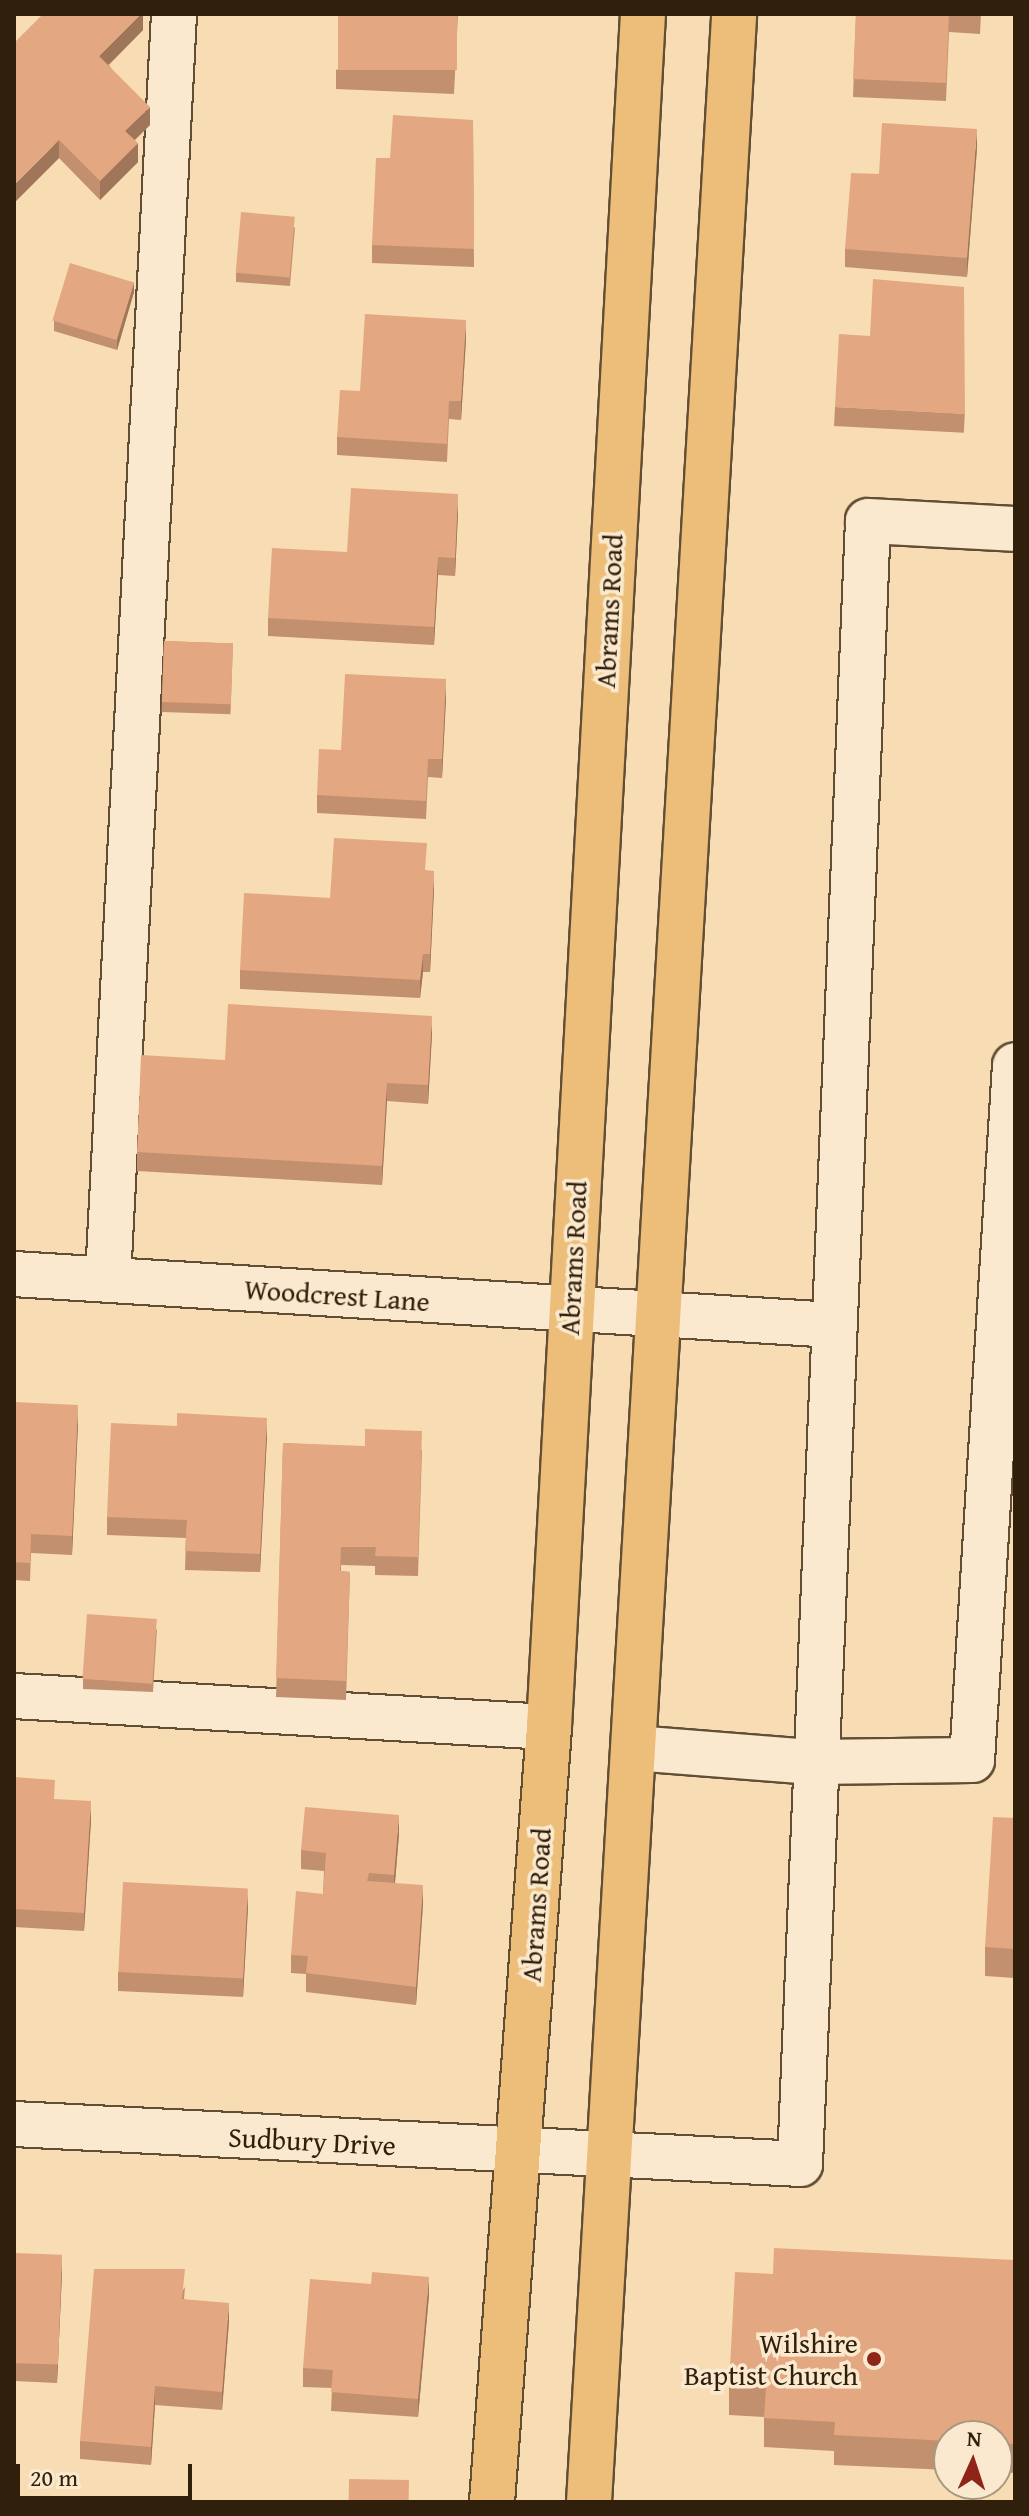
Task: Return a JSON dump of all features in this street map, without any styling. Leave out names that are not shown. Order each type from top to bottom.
[{"type":"main road","name":"Abrams Road","points":[[492,2502],[549,1727],[643,14]]},
{"type":"main road","points":[[589,2502],[734,14]]},
{"type":"street","points":[[108,1278],[174,14]]},
{"type":"street","points":[[813,1762],[868,521],[1015,529]]},
{"type":"street","points":[[634,1748],[813,1762],[972,1760],[1015,1065]]},
{"type":"street","name":"Woodcrest Lane","points":[[14,1274],[833,1325]]},
{"type":"street","points":[[14,1696],[549,1727]]},
{"type":"street","name":"Sudbury Drive","points":[[14,2124],[800,2164],[813,1762]]},
{"type":"building","points":[[43,14],[141,14],[99,56],[150,107],[125,131],[138,143],[100,181],[59,140],[14,185],[14,43]]},
{"type":"building","points":[[338,14],[457,14],[457,70],[338,70]]},
{"type":"building","points":[[856,14],[949,14],[946,83],[853,79]]},
{"type":"building","points":[[393,115],[473,120],[474,249],[372,245],[376,158],[390,158]]},
{"type":"building","points":[[882,123],[977,129],[967,258],[845,249],[851,173],[879,174]]},
{"type":"building","points":[[241,212],[295,217],[289,277],[236,273]]},
{"type":"building","points":[[70,263],[134,283],[117,340],[52,320]]},
{"type":"building","points":[[873,279],[964,287],[965,414],[835,407],[839,334],[870,336]]},
{"type":"building","points":[[365,314],[466,320],[461,401],[449,401],[447,444],[337,437],[340,390],[360,391]]},
{"type":"building","points":[[351,488],[458,494],[455,558],[438,557],[434,627],[268,618],[272,548],[347,552]]},
{"type":"building","points":[[164,641],[233,643],[231,704],[162,702]]},
{"type":"building","points":[[345,674],[446,679],[442,759],[428,759],[426,801],[317,795],[319,749],[341,750]]},
{"type":"building","points":[[334,838],[427,843],[425,870],[434,871],[430,954],[423,954],[420,980],[240,970],[244,893],[330,898]]},
{"type":"building","points":[[228,1004],[432,1016],[428,1085],[387,1083],[382,1166],[137,1152],[141,1055],[225,1060]]},
{"type":"building","points":[[14,1402],[78,1405],[72,1536],[31,1534],[30,1563],[14,1562]]},
{"type":"building","points":[[177,1413],[267,1418],[260,1554],[185,1551],[187,1520],[107,1517],[111,1423],[177,1426]]},
{"type":"building","points":[[365,1429],[422,1431],[418,1557],[375,1556],[376,1547],[341,1547],[340,1571],[350,1572],[346,1681],[276,1678],[283,1443],[365,1446]]},
{"type":"building","points":[[87,1614],[157,1619],[152,1684],[82,1679]]},
{"type":"building","points":[[14,1777],[55,1780],[54,1799],[91,1801],[84,1913],[14,1909]]},
{"type":"building","points":[[305,1807],[399,1815],[394,1875],[369,1873],[367,1881],[423,1885],[416,1987],[306,1973],[308,1956],[291,1955],[296,1891],[323,1894],[326,1853],[301,1850]]},
{"type":"building","points":[[993,1817],[1015,1818],[1015,1949],[985,1947]]},
{"type":"building","points":[[123,1882],[248,1889],[243,1978],[118,1972]]},
{"type":"building","name":"Wilshire Baptist Church","points":[[774,2248],[1015,2260],[1015,2444],[1013,2420],[933,2420],[933,2440],[834,2435],[835,2422],[764,2418],[766,2388],[729,2386],[735,2272],[773,2274]]},
{"type":"building","points":[[14,2253],[62,2255],[58,2365],[14,2363]]},
{"type":"building","points":[[94,2269],[185,2269],[182,2299],[229,2303],[222,2392],[155,2386],[151,2447],[80,2441]]},
{"type":"building","points":[[372,2272],[429,2277],[418,2399],[331,2392],[333,2370],[303,2368],[310,2279],[371,2284]]},
{"type":"building","points":[[349,2479],[409,2480],[409,2502],[349,2502]]},
{"type":"place","name":"Wilshire Baptist Church","points":[[874,2359]]}]
